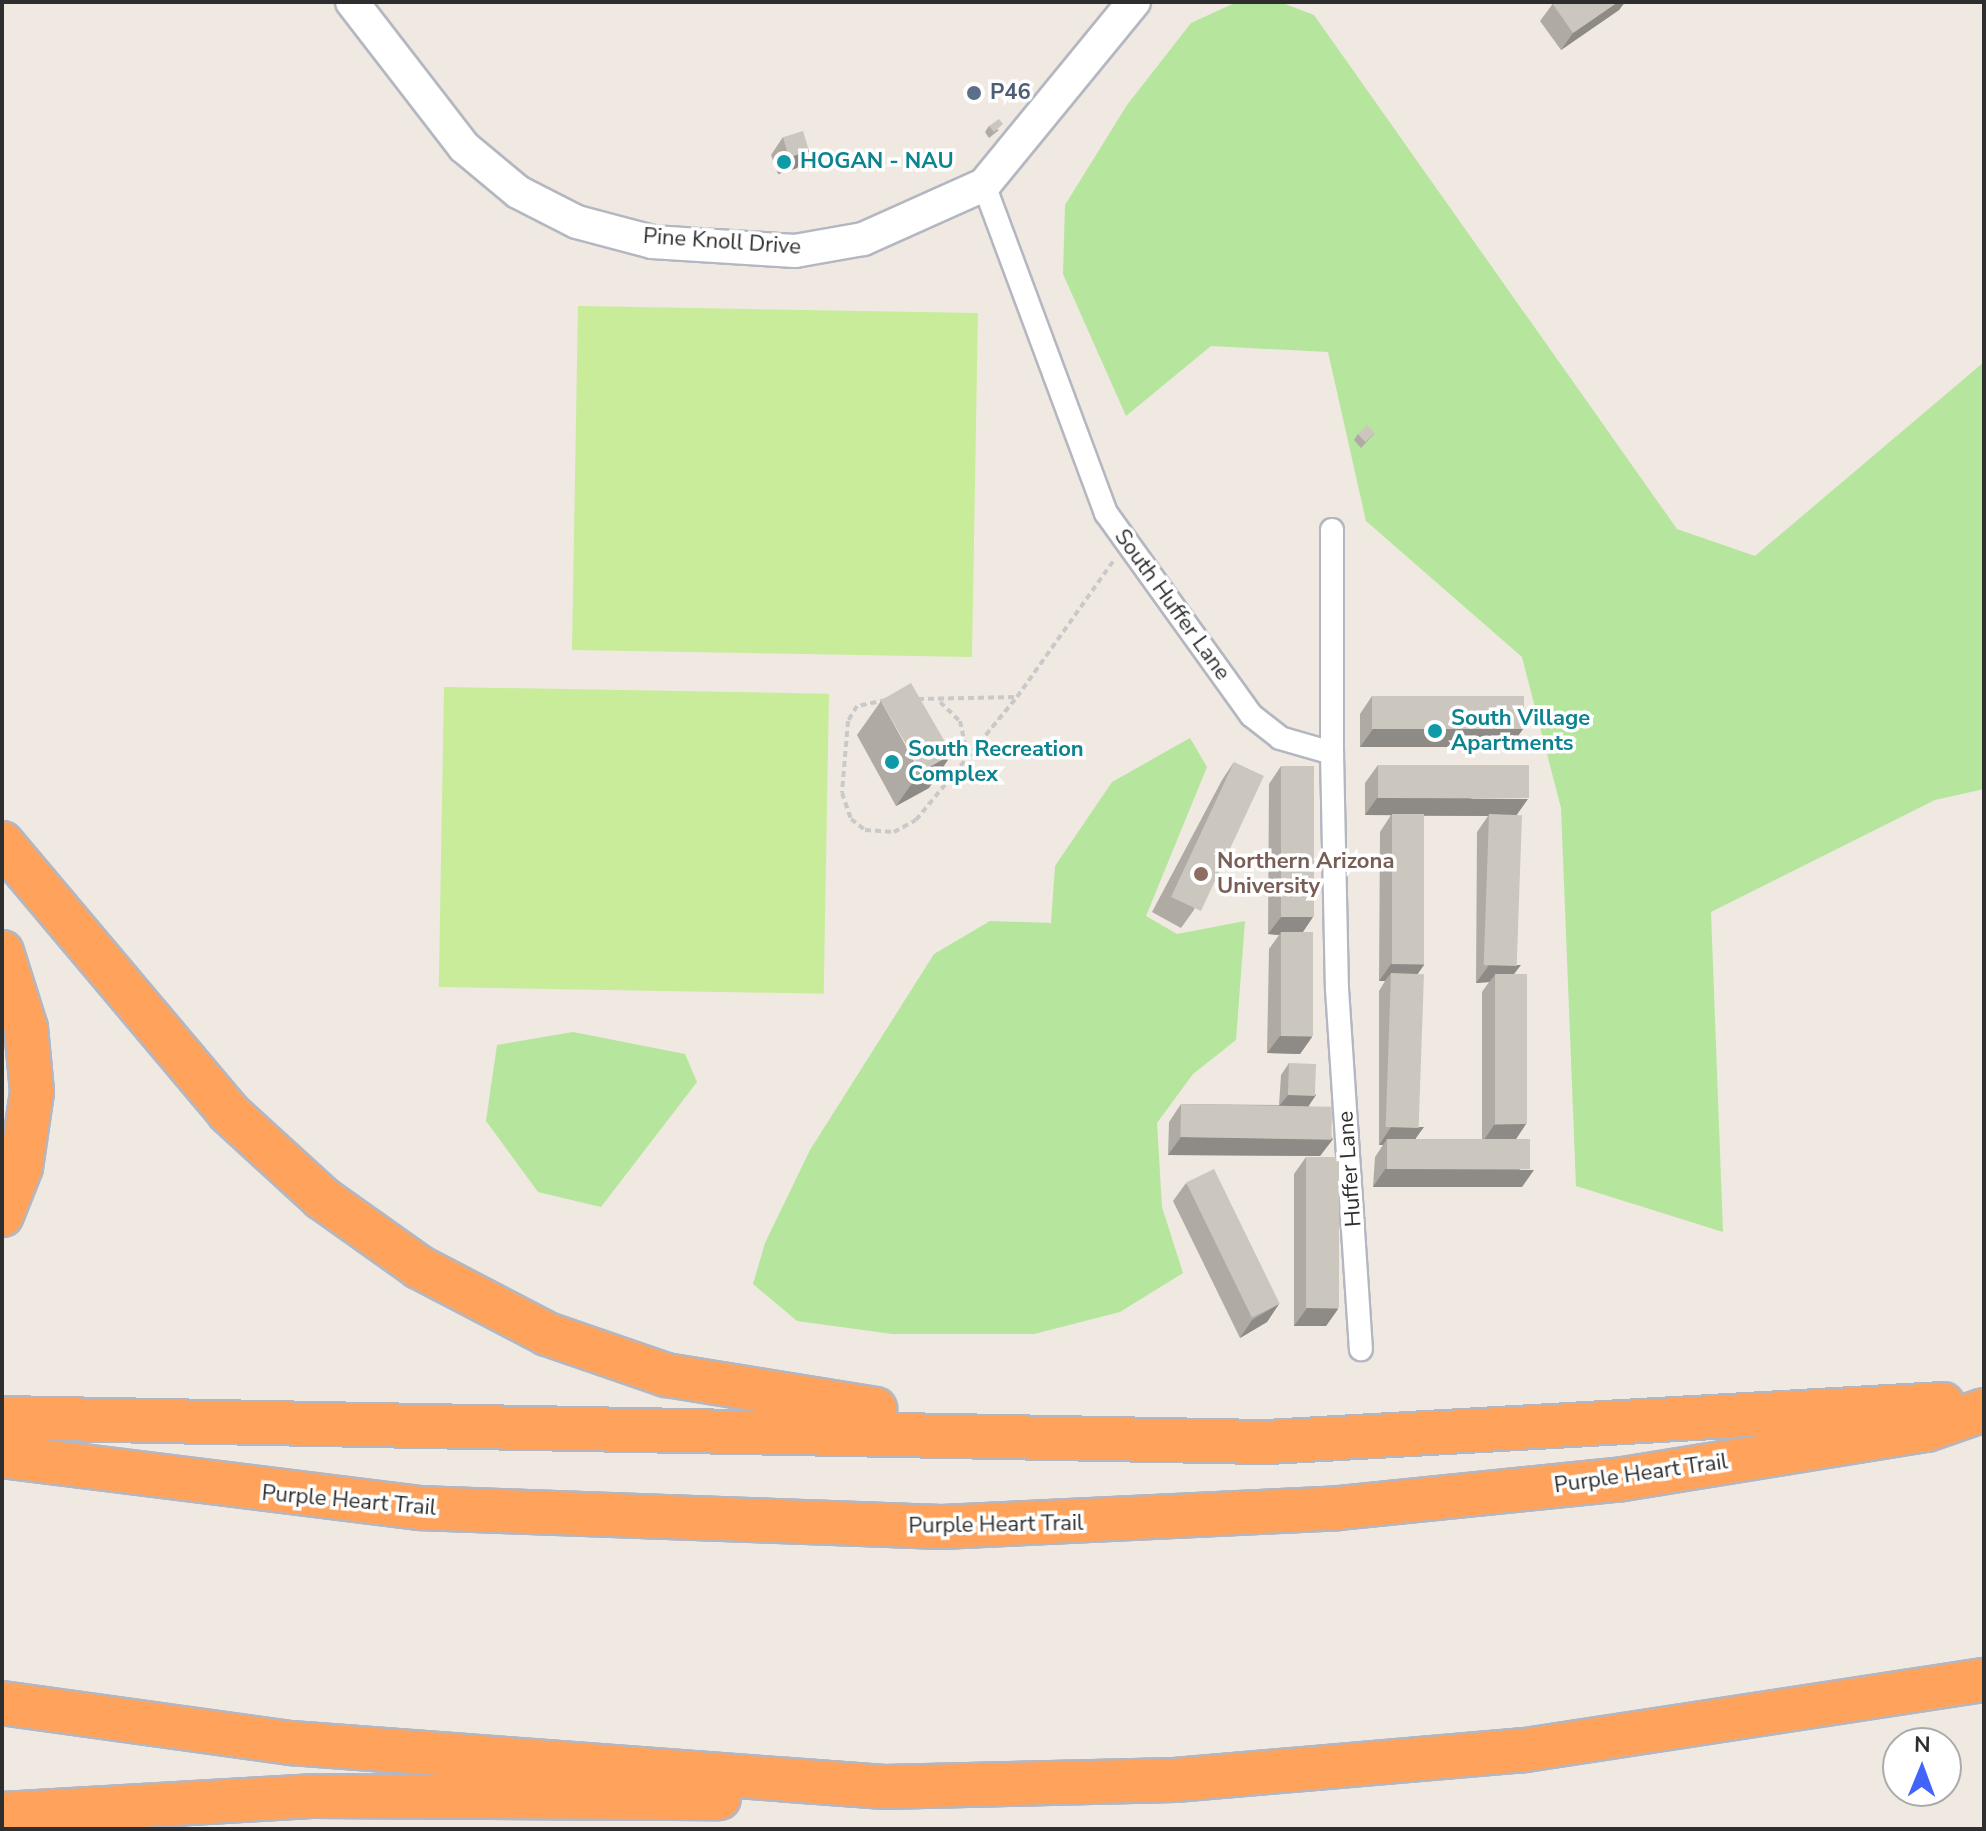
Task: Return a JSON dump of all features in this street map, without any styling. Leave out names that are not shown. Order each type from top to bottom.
[{"type":"highway","points":[[2,843],[229,1113],[322,1198],[461,1291],[547,1334],[666,1375],[826,1404],[1107,1438]]},
{"type":"highway","points":[[2,952],[26,1028],[32,1092],[21,1167],[2,1215]]},
{"type":"highway","points":[[2,1418],[143,1416],[1107,1438],[1396,1438],[1984,1407]]},
{"type":"highway","name":"Purple Heart Trail","points":[[2,1456],[418,1508],[942,1527],[1309,1510],[1617,1480],[1927,1430],[1984,1407]]},
{"type":"highway","points":[[2,1814],[216,1798],[708,1799],[884,1787],[1175,1780],[1525,1750],[1984,1680]]},
{"type":"highway","points":[[2,1703],[291,1743],[884,1787]]},
{"type":"street","name":"Pine Knoll Drive","points":[[352,2],[464,147],[518,192],[577,222],[652,242],[795,251],[863,239],[984,185]]},
{"type":"street","points":[[984,185],[1134,2]]},
{"type":"street","name":"South Huffer Lane","points":[[984,185],[1106,513],[1251,715],[1280,738],[1332,753]]},
{"type":"street","points":[[1332,530],[1332,753]]},
{"type":"street","name":"Huffer Lane","points":[[1332,753],[1337,989],[1361,1349]]},
{"type":"path","points":[[899,700],[857,706],[842,738],[842,793],[851,819],[865,830],[894,832],[916,820],[1017,697],[1126,541]]},
{"type":"path","points":[[914,699],[1017,697]]},
{"type":"path","points":[[938,700],[960,721],[967,756]]},
{"type":"green space","points":[[1237,2],[1280,2],[1314,15],[1677,529],[1755,556],[1984,362],[1984,789],[1935,800],[1711,912],[1723,1232],[1576,1186],[1561,808],[1522,657],[1366,521],[1328,352],[1211,346],[1126,416],[1063,274],[1065,205],[1127,105],[1191,23]]},
{"type":"green space","points":[[578,306],[978,313],[972,657],[572,650]]},
{"type":"green space","points":[[444,687],[829,694],[824,994],[439,987]]},
{"type":"green space","points":[[1190,738],[1207,767],[1146,916],[1177,934],[1245,921],[1236,1040],[1193,1074],[1157,1123],[1162,1207],[1183,1273],[1120,1312],[1034,1334],[892,1334],[797,1321],[753,1284],[765,1243],[810,1150],[934,954],[990,921],[1051,923],[1055,866],[1112,782]]},
{"type":"green space","points":[[573,1032],[685,1054],[697,1082],[601,1207],[538,1192],[486,1121],[497,1045]]},
{"type":"building","points":[[1554,2],[1618,2],[1573,33]]},
{"type":"building","points":[[999,119],[1003,124],[994,132],[989,126]]},
{"type":"building","points":[[803,131],[809,151],[789,157],[783,137]]},
{"type":"building","points":[[1367,425],[1375,433],[1366,442],[1358,434]]},
{"type":"building","points":[[911,683],[952,754],[922,772],[881,700]]},
{"type":"building","points":[[1372,696],[1524,696],[1524,729],[1372,729]]},
{"type":"building","points":[[1234,762],[1264,776],[1201,911],[1171,897]]},
{"type":"building","points":[[1378,765],[1529,765],[1529,798],[1378,798]]},
{"type":"building","points":[[1281,766],[1314,766],[1314,917],[1281,917]]},
{"type":"building","points":[[1392,814],[1424,814],[1424,964],[1392,964]]},
{"type":"building","points":[[1489,814],[1522,815],[1517,966],[1484,965]]},
{"type":"building","points":[[1281,932],[1313,932],[1313,1036],[1281,1036]]},
{"type":"building","points":[[1391,973],[1424,974],[1419,1128],[1386,1127]]},
{"type":"building","points":[[1495,974],[1527,974],[1527,1124],[1495,1124]]},
{"type":"building","points":[[1289,1063],[1316,1064],[1315,1096],[1288,1095]]},
{"type":"building","points":[[1181,1104],[1332,1107],[1331,1140],[1180,1137]]},
{"type":"building","points":[[1387,1139],[1530,1139],[1530,1169],[1387,1169]]},
{"type":"building","points":[[1306,1157],[1339,1157],[1339,1308],[1306,1308]]},
{"type":"building","points":[[1214,1169],[1280,1304],[1252,1317],[1186,1183]]},
{"type":"place","name":"P46","points":[[974,93]]},
{"type":"place","name":"HOGAN - NAU","points":[[784,162]]},
{"type":"place","name":"South Village Apartments","points":[[1435,731]]},
{"type":"place","name":"South Recreation Complex","points":[[892,762]]},
{"type":"place","name":"Northern Arizona University","points":[[1201,874]]}]
